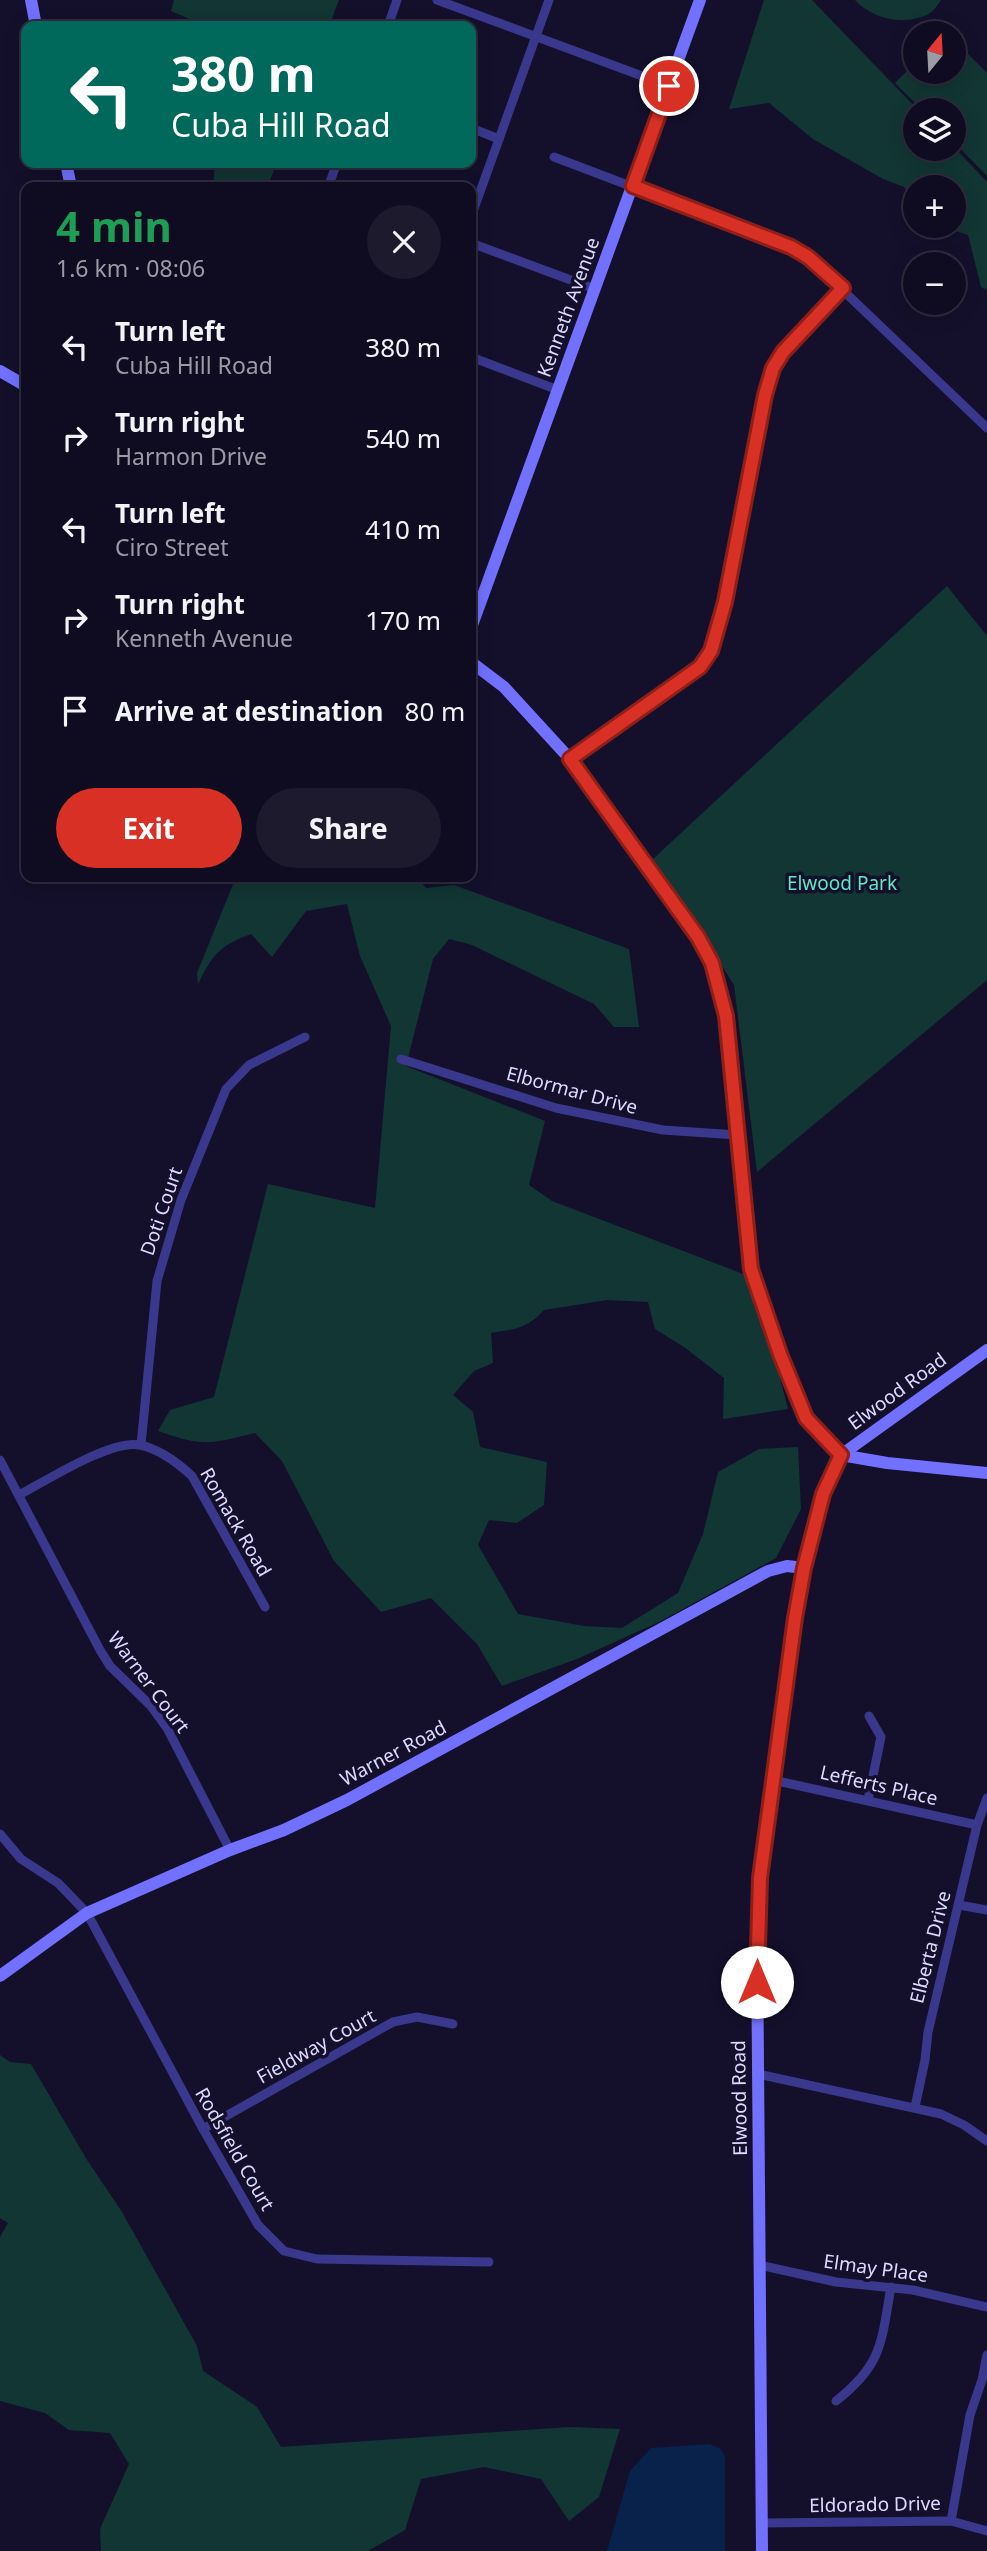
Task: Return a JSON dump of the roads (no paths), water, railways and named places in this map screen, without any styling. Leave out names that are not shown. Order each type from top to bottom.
[{"type":"main road","points":[[31,0],[35,21]]},
{"type":"main road","name":"Kenneth Avenue","points":[[476,614],[700,0]]},
{"type":"main road","points":[[0,371],[21,383]]},
{"type":"main road","points":[[476,666],[504,687],[570,759],[698,937],[712,963],[726,1016],[751,1269],[780,1354],[806,1418],[841,1455],[887,1463],[987,1473]]},
{"type":"main road","name":"Elwood Road","points":[[762,2551],[758,1917],[765,1825],[804,1568],[823,1494],[841,1455],[987,1350]]},
{"type":"main road","name":"Warner Road","points":[[0,1976],[87,1913],[230,1850],[284,1830],[347,1800],[768,1571],[787,1566],[804,1568]]},
{"type":"street","points":[[389,21],[397,0]]},
{"type":"street","points":[[437,0],[669,86]]},
{"type":"street","points":[[476,203],[549,0]]},
{"type":"street","points":[[476,130],[499,139]]},
{"type":"street","points":[[554,157],[791,247],[808,257],[987,428]]},
{"type":"street","points":[[476,245],[595,289]]},
{"type":"street","points":[[570,759],[700,667],[711,651],[725,602],[765,395],[773,368],[799,333],[843,288]]},
{"type":"street","points":[[476,359],[558,390]]},
{"type":"street","name":"Doti Court","points":[[141,1445],[156,1281],[181,1200],[226,1089],[249,1065],[306,1037]]},
{"type":"street","name":"Elbormar Drive","points":[[401,1059],[569,1111],[663,1130],[737,1135]]},
{"type":"street","points":[[19,1495],[111,1448],[141,1445]]},
{"type":"street","name":"Romack Road","points":[[141,1445],[177,1463],[192,1476],[265,1607]]},
{"type":"street","name":"Warner Court","points":[[0,1460],[100,1650],[110,1666],[151,1706],[167,1728],[230,1850]]},
{"type":"street","points":[[868,1800],[881,1737],[869,1716]]},
{"type":"street","name":"Lefferts Place","points":[[773,1780],[977,1825]]},
{"type":"street","name":"Elberta Drive","points":[[915,2107],[928,2032],[977,1825],[987,1798]]},
{"type":"street","name":"Rodsfield Court","points":[[0,1833],[21,1859],[58,1884],[87,1913],[258,2225],[284,2252],[317,2259],[489,2262]]},
{"type":"street","points":[[959,1905],[987,1910]]},
{"type":"street","name":"Fieldway Court","points":[[203,2129],[393,2022],[417,2017],[453,2024]]},
{"type":"street","points":[[758,2074],[915,2107],[952,2119],[987,2141]]},
{"type":"street","name":"Elmay Place","points":[[759,2264],[836,2282],[913,2290],[987,2307]]},
{"type":"street","points":[[836,2401],[858,2384],[872,2364],[881,2341],[891,2287]]},
{"type":"street","points":[[951,2521],[970,2415],[987,2356]]},
{"type":"street","name":"Eldorado Drive","points":[[762,2523],[951,2521],[987,2531]]},
{"type":"water","points":[[709,2444],[719,2448],[725,2456],[725,2551],[607,2551],[630,2471],[651,2448]]},
{"type":"park label","name":"Elwood Park","points":[[842,883]]}]
